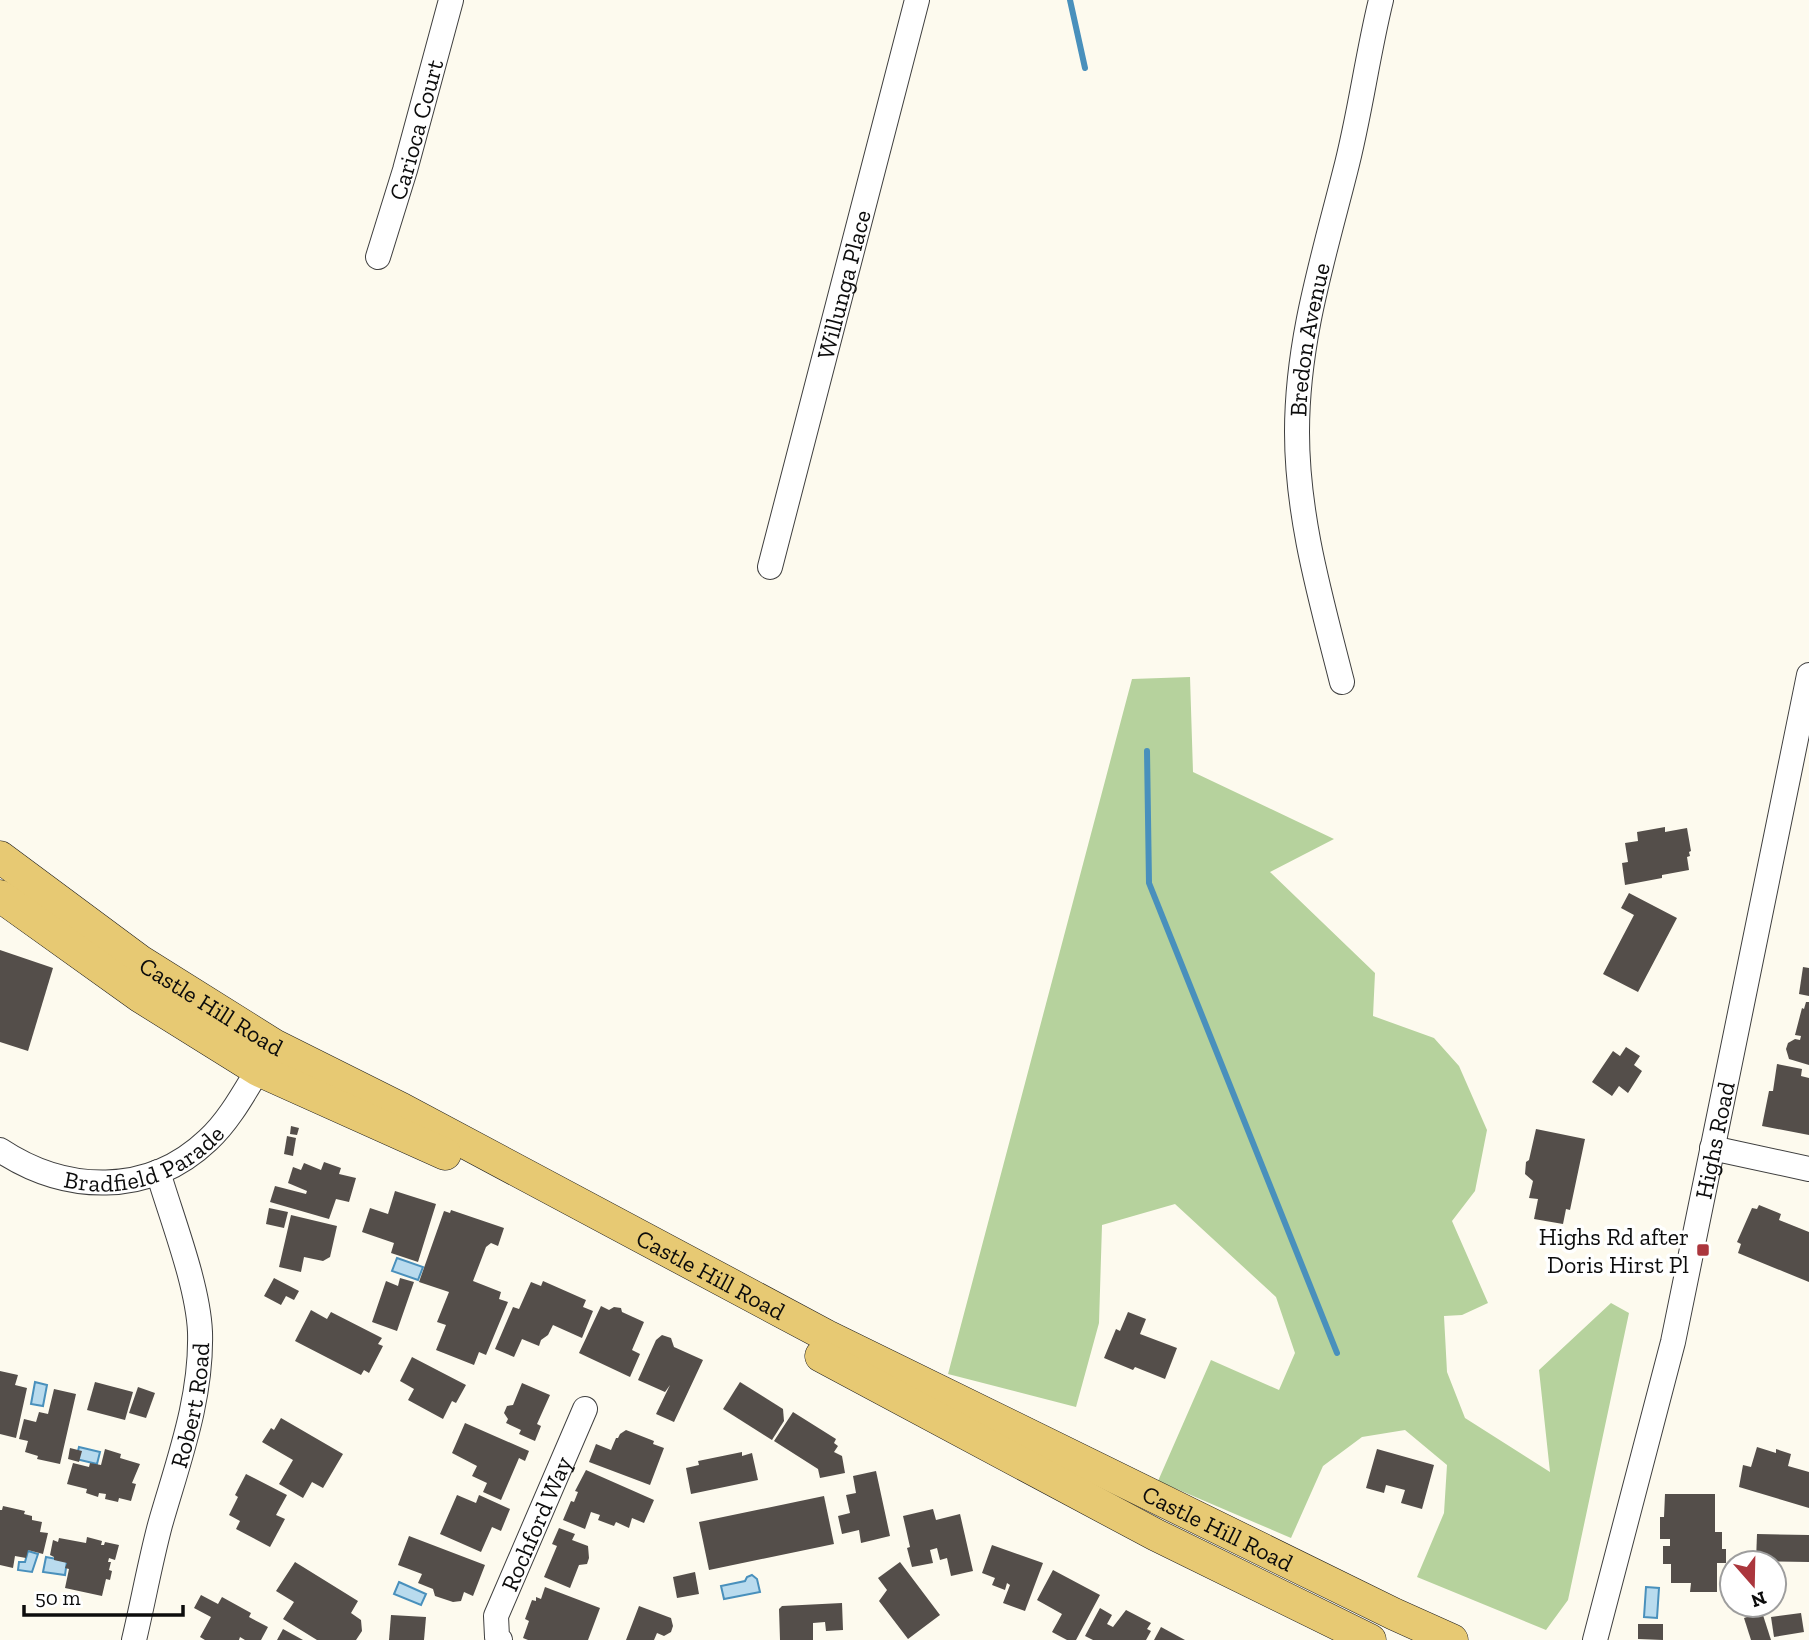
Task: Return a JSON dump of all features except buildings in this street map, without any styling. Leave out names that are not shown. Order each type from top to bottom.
[{"type":"main road","name":"Castle Hill Road","points":[[0,857],[266,1058],[402,1109],[827,1336],[1452,1640]]},
{"type":"main road","name":"Castle Hill Road","points":[[0,896],[141,997],[266,1058],[1108,1510],[1370,1640]]},
{"type":"street","name":"Carioca Court","points":[[378,257],[405,170],[451,0]]},
{"type":"street","name":"Willunga Place","points":[[770,567],[916,0]]},
{"type":"street","name":"Bredon Avenue","points":[[1342,682],[1309,553],[1300,491],[1297,432],[1300,367],[1310,307],[1346,169],[1381,0]]},
{"type":"street","name":"Highs Road","points":[[1595,1640],[1673,1342],[1809,675]]},
{"type":"street","name":"Bradfield Parade","points":[[0,1150],[33,1170],[75,1181],[111,1182],[158,1172],[192,1153],[208,1140],[266,1058]]},
{"type":"street","points":[[1712,1148],[1809,1168]]},
{"type":"street","name":"Robert Road","points":[[134,1640],[160,1528],[185,1441],[200,1362],[200,1329],[194,1295],[158,1172]]},
{"type":"street","name":"Rochford Way","points":[[500,1640],[497,1637],[496,1616],[585,1409]]},
{"type":"green space","points":[[1190,677],[1193,772],[1334,839],[1270,872],[1375,973],[1373,1016],[1434,1038],[1459,1066],[1487,1130],[1475,1191],[1452,1221],[1488,1303],[1462,1315],[1444,1316],[1447,1372],[1465,1418],[1550,1472],[1539,1370],[1611,1303],[1629,1313],[1568,1600],[1546,1630],[1417,1577],[1444,1513],[1447,1465],[1405,1430],[1362,1437],[1323,1466],[1291,1538],[1158,1481],[1211,1360],[1279,1390],[1295,1353],[1276,1297],[1175,1204],[1102,1225],[1099,1323],[1076,1407],[948,1374],[1132,679]]},
{"type":"water","points":[[397,1258],[423,1267],[418,1280],[392,1271]]},
{"type":"water","points":[[35,1382],[47,1385],[43,1406],[31,1404]]},
{"type":"water","points":[[79,1447],[100,1452],[97,1464],[76,1459]]},
{"type":"water","points":[[28,1551],[38,1554],[32,1572],[18,1570],[19,1562],[25,1562]]},
{"type":"water","points":[[46,1557],[67,1561],[65,1575],[43,1572]]},
{"type":"water","points":[[752,1575],[757,1579],[760,1592],[724,1599],[721,1586],[745,1581]]},
{"type":"water","points":[[399,1582],[426,1594],[421,1605],[394,1594]]},
{"type":"water","points":[[1646,1587],[1659,1588],[1657,1618],[1644,1617]]},
{"type":"waterway","points":[[1070,0],[1085,68]]},
{"type":"waterway","points":[[1147,751],[1149,883],[1337,1353]]},
{"type":"place","name":"Highs Rd after Doris Hirst Pl","points":[[1703,1250]]}]
